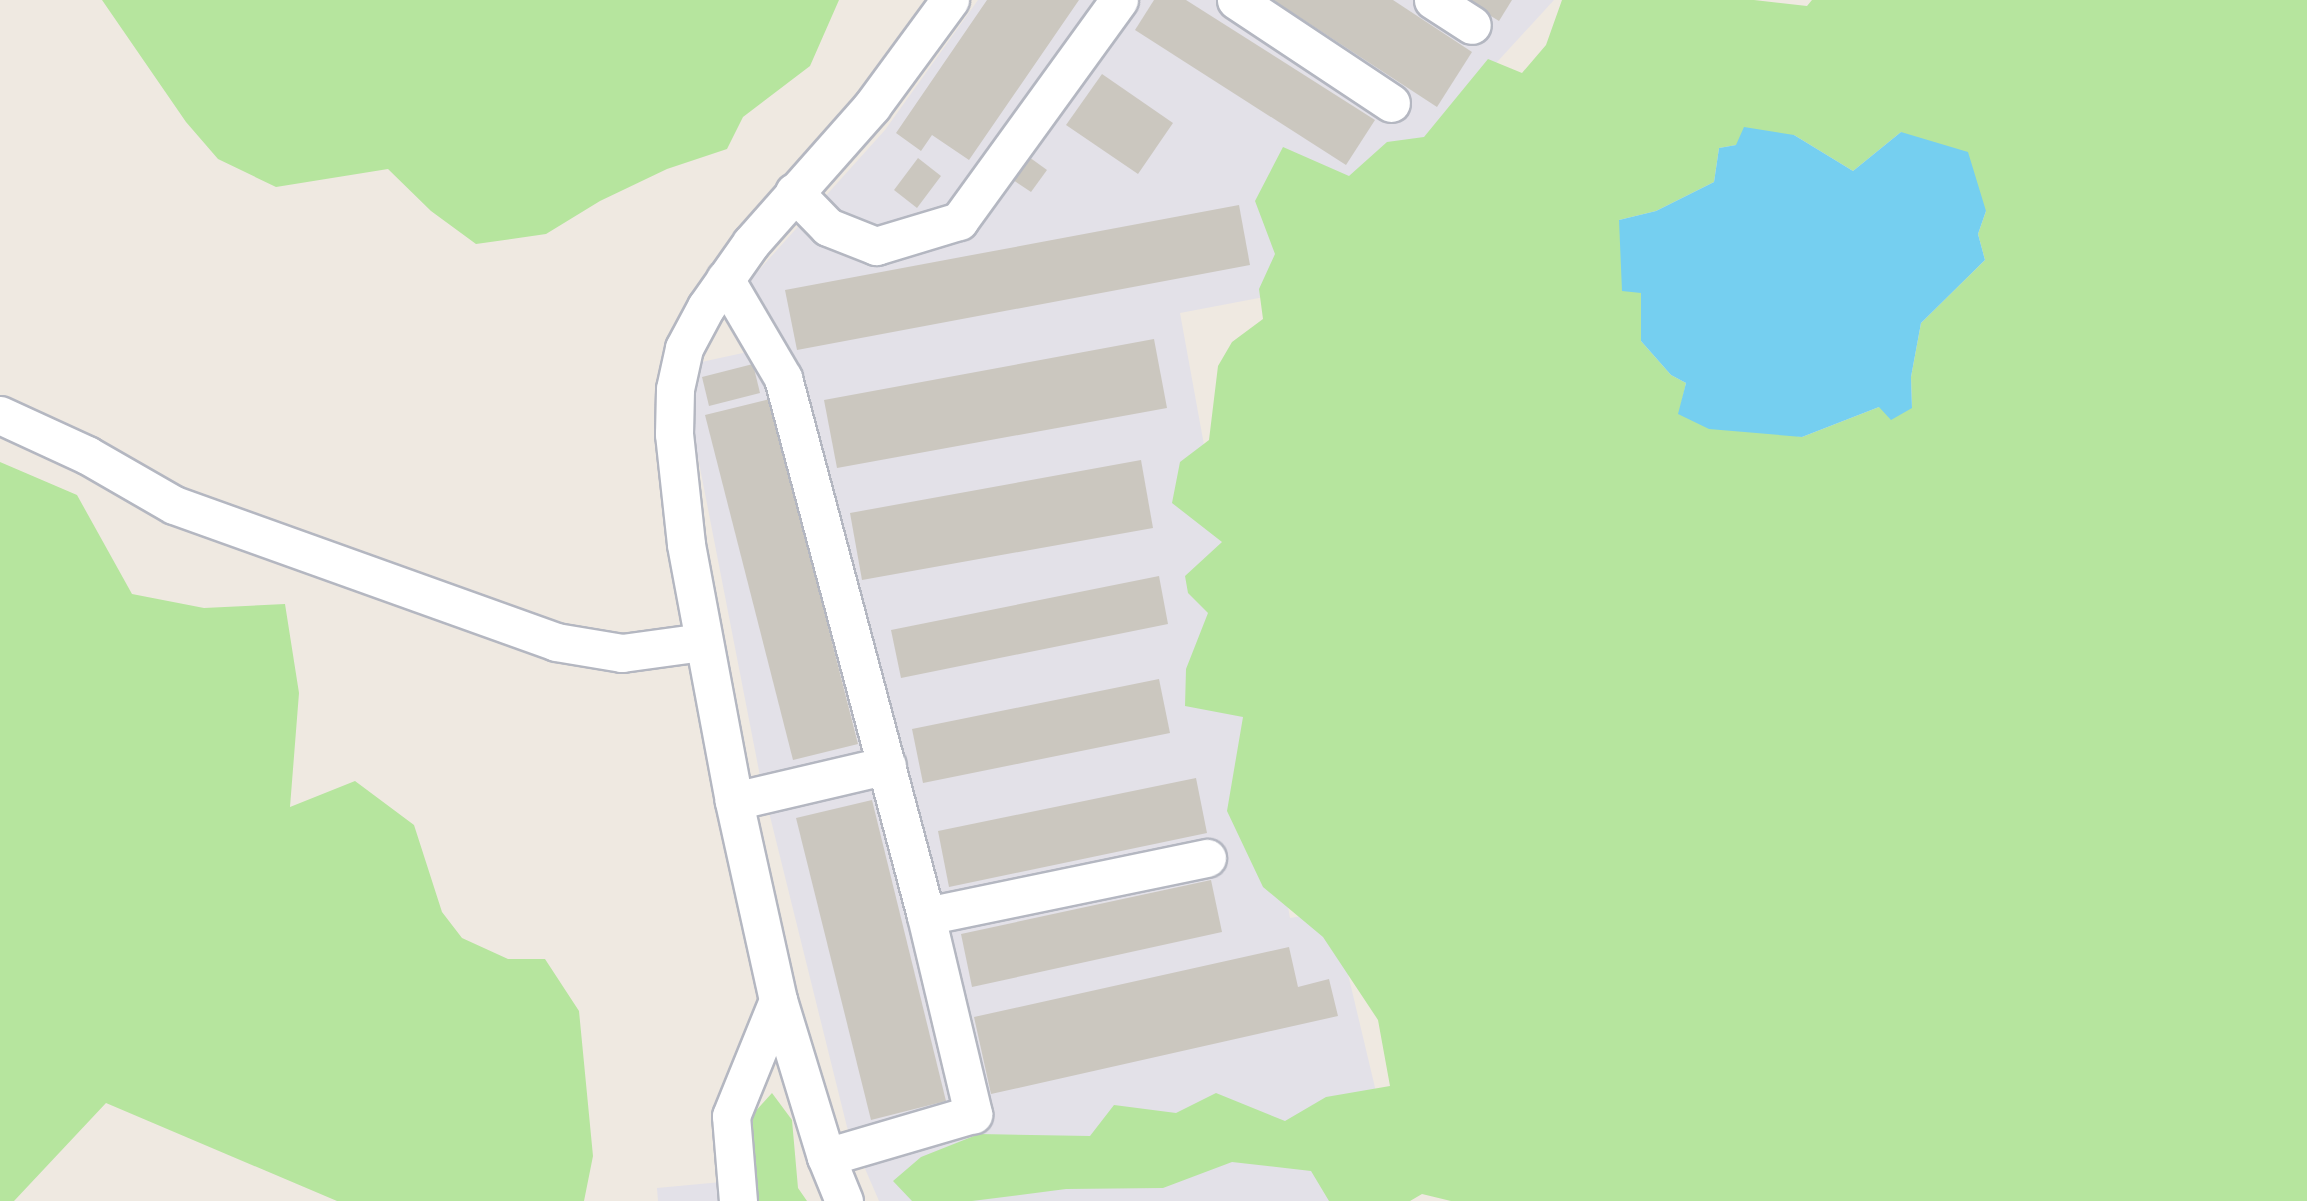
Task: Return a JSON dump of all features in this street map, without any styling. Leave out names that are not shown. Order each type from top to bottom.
[{"type":"street","points":[[844,1201],[826,1157],[778,1000],[733,801],[702,642],[674,434],[675,389],[684,348],[725,279],[794,192],[872,106],[950,0]]},
{"type":"street","points":[[794,192],[828,227],[876,246],[959,221],[1119,0]]},
{"type":"street","points":[[1236,0],[1391,103]]},
{"type":"street","points":[[1433,0],[1472,25]]},
{"type":"street","points":[[725,279],[783,378],[926,916],[973,1114],[826,1157]]},
{"type":"street","points":[[0,415],[87,455],[174,505],[556,642],[622,653],[702,642]]},
{"type":"street","points":[[733,801],[887,765]]},
{"type":"street","points":[[926,916],[1207,858]]},
{"type":"street","points":[[738,1201],[731,1116],[778,1000]]},
{"type":"shaded area","points":[[978,0],[1554,0],[1285,293],[1180,313],[1290,918],[1333,911],[1402,1201],[879,1201],[847,1127],[760,776],[693,432],[697,363],[752,351],[741,290],[885,130]]},
{"type":"shaded area","points":[[743,1180],[746,1201],[658,1201],[657,1188]]},
{"type":"green space","points":[[102,0],[839,0],[810,66],[743,117],[727,149],[667,169],[600,201],[546,234],[476,244],[431,211],[388,169],[276,187],[218,159],[186,122]]},
{"type":"green space","points":[[1562,0],[1754,0],[1807,6],[1812,0],[2307,0],[2307,1201],[1451,1201],[1422,1194],[1410,1201],[1329,1201],[1311,1171],[1232,1162],[1163,1188],[1066,1189],[972,1201],[912,1201],[893,1181],[921,1157],[979,1134],[1090,1136],[1114,1105],[1176,1113],[1216,1093],[1285,1121],[1326,1097],[1390,1086],[1378,1020],[1323,937],[1263,887],[1227,811],[1243,717],[1185,706],[1186,669],[1208,613],[1188,593],[1185,576],[1222,542],[1172,503],[1180,462],[1209,440],[1218,366],[1232,342],[1263,319],[1259,289],[1275,254],[1255,201],[1283,147],[1349,176],[1387,142],[1424,137],[1488,59],[1522,73],[1546,45]],"holes":[[[1901,132],[1986,211],[1978,234],[1985,260],[1921,323],[1911,377],[1912,408],[1879,407],[1802,437],[1679,414],[1686,383],[1671,375],[1641,341],[1641,293],[1619,220],[1656,211],[1714,182],[1719,148],[1794,135],[1853,171]]]},
{"type":"green space","points":[[0,462],[77,495],[132,594],[204,608],[285,604],[299,693],[290,807],[355,781],[414,825],[442,912],[462,938],[508,959],[545,959],[579,1011],[593,1156],[584,1201],[337,1201],[106,1103],[14,1201],[0,1201]]},
{"type":"green space","points":[[772,1093],[792,1120],[798,1188],[807,1201],[758,1201],[752,1177],[753,1114]]},
{"type":"water","points":[[1744,127],[1794,135],[1853,171],[1901,132],[1968,152],[1986,211],[1978,234],[1985,260],[1921,323],[1911,377],[1912,408],[1891,420],[1879,407],[1802,437],[1709,429],[1678,414],[1686,383],[1671,375],[1641,341],[1641,293],[1622,291],[1619,220],[1656,211],[1714,182],[1719,148],[1736,145]]},
{"type":"building","points":[[987,0],[1079,0],[969,160],[932,135],[921,151],[896,133]]},
{"type":"building","points":[[1154,0],[1186,0],[1375,120],[1346,165],[1135,30]]},
{"type":"building","points":[[1273,0],[1393,0],[1472,52],[1437,107]]},
{"type":"building","points":[[1465,0],[1512,0],[1499,21]]},
{"type":"building","points":[[1102,74],[1173,123],[1138,174],[1066,125]]},
{"type":"building","points":[[1029,157],[1047,170],[1031,192],[1013,180]]},
{"type":"building","points":[[918,158],[941,176],[917,208],[894,190]]},
{"type":"building","points":[[1239,205],[1250,265],[797,350],[785,290]]},
{"type":"building","points":[[1154,339],[1167,408],[837,468],[824,400]]},
{"type":"building","points":[[753,364],[760,393],[709,406],[702,377]]},
{"type":"building","points":[[770,399],[858,744],[793,760],[705,415]]},
{"type":"building","points":[[1141,460],[1153,528],[862,580],[850,513]]},
{"type":"building","points":[[1159,576],[1168,624],[901,678],[891,630]]},
{"type":"building","points":[[1159,679],[1170,733],[923,783],[912,729]]},
{"type":"building","points":[[1196,778],[1207,833],[949,887],[938,831]]},
{"type":"building","points":[[872,800],[946,1101],[871,1120],[796,818]]},
{"type":"building","points":[[1211,880],[1222,932],[972,987],[961,934]]},
{"type":"building","points":[[1289,947],[1298,987],[1329,979],[1338,1016],[991,1094],[974,1017]]}]
